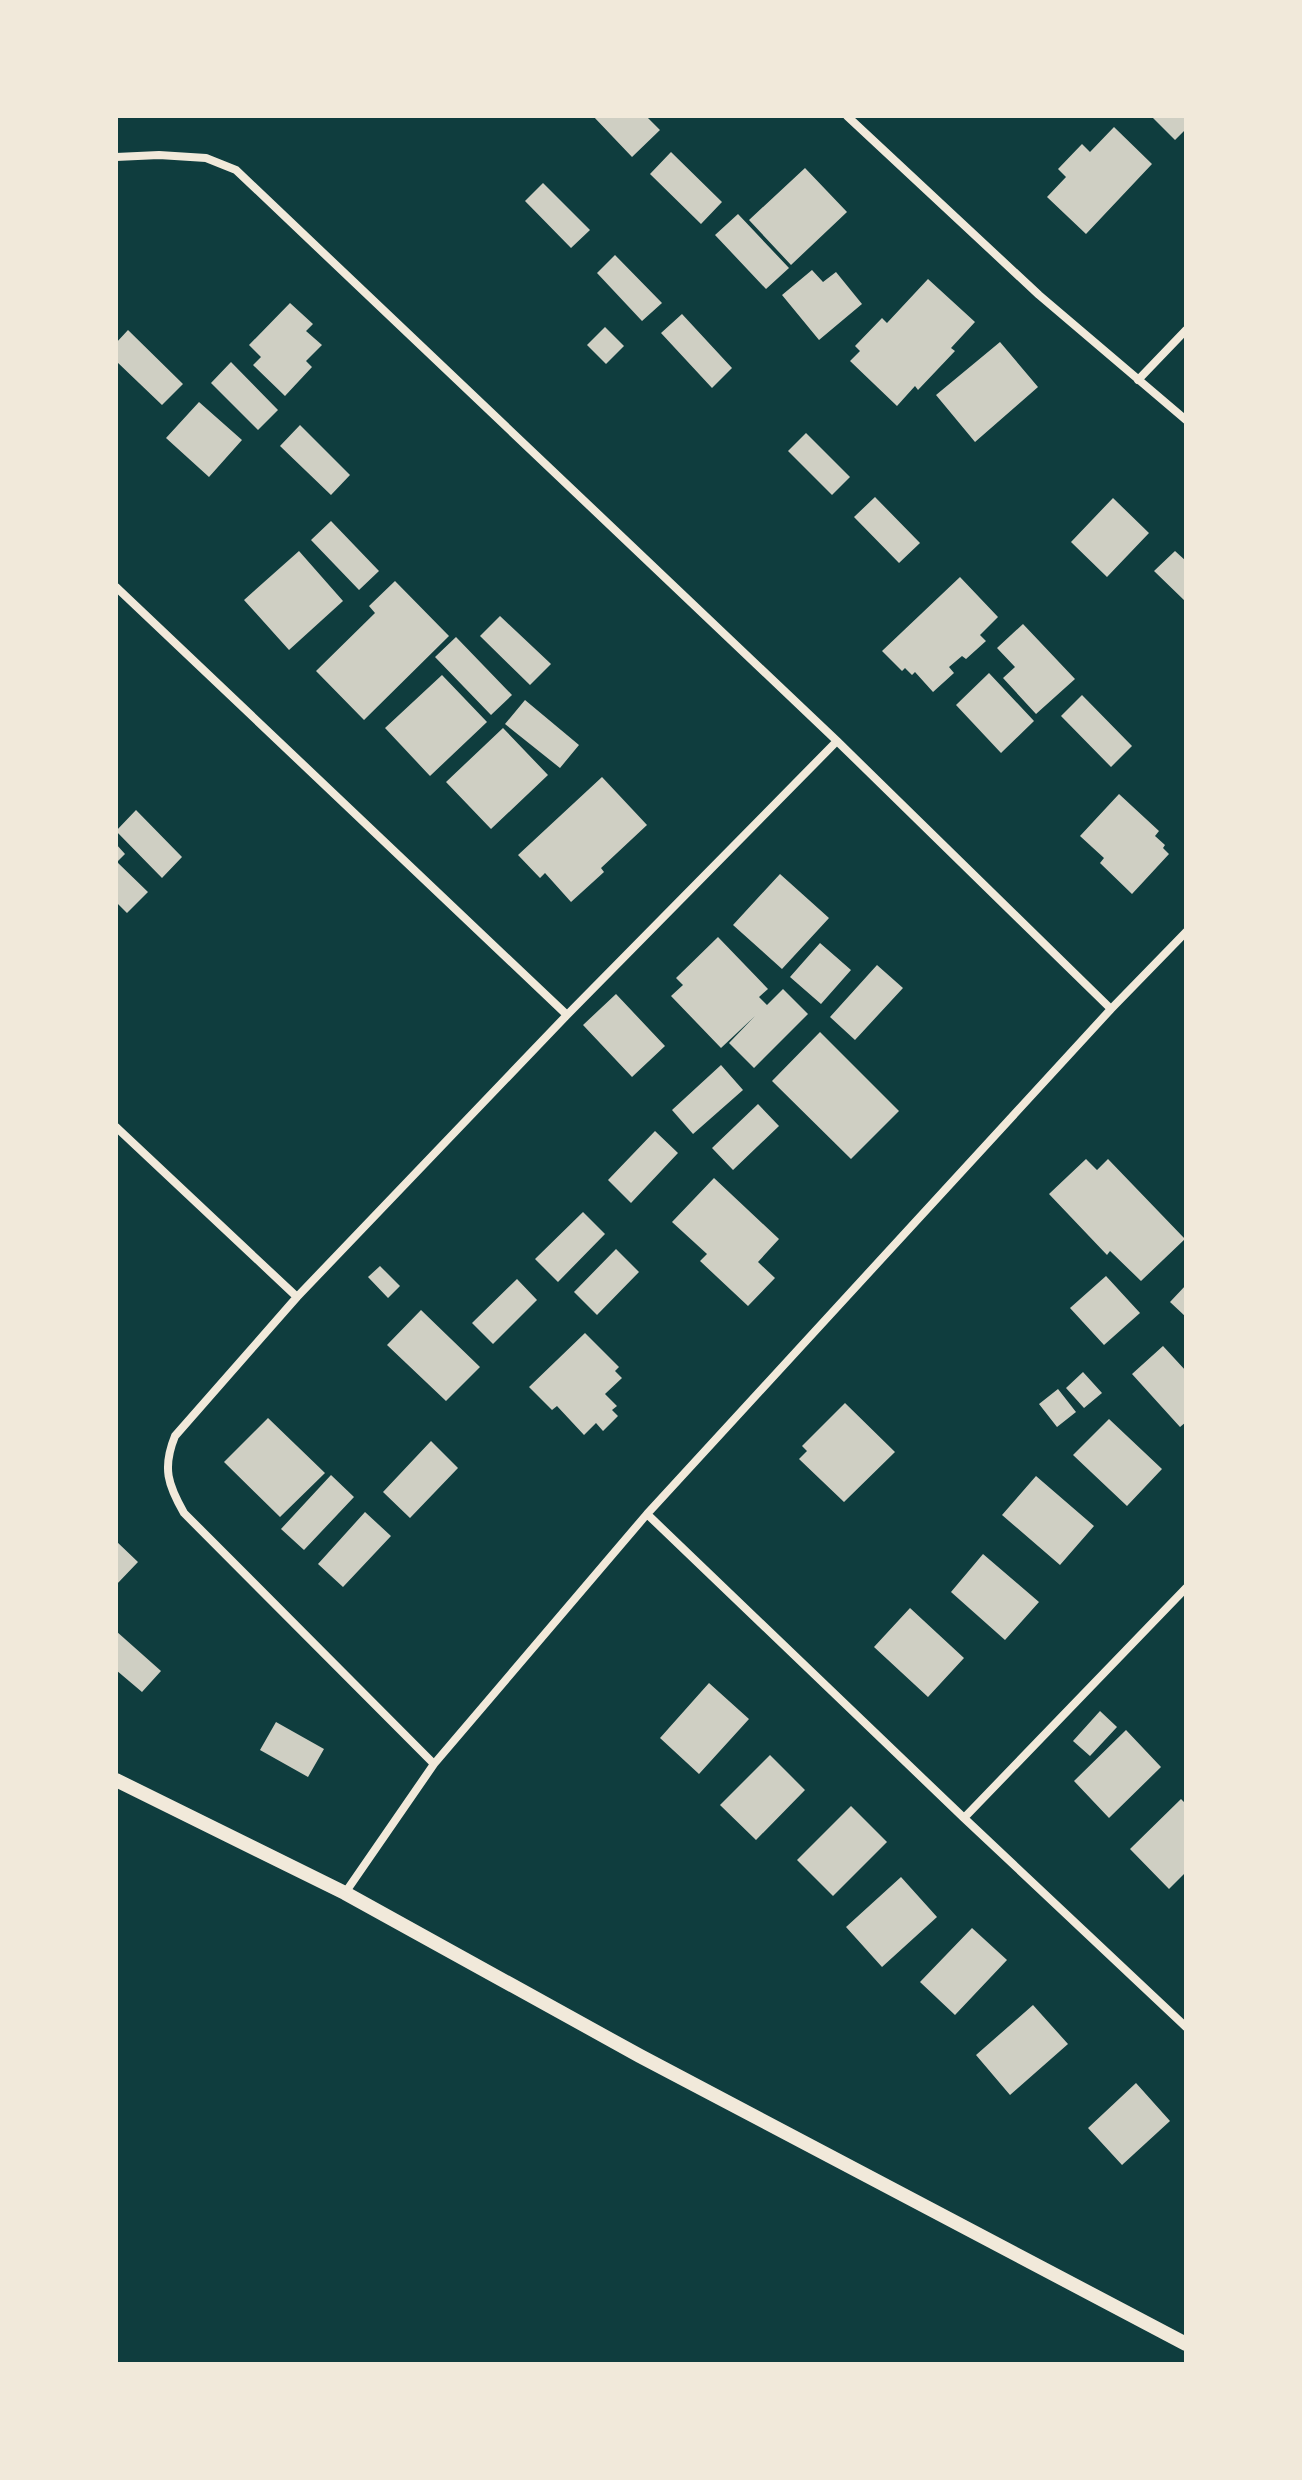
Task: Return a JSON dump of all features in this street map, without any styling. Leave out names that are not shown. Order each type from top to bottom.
[{"type":"street","points":[[847,116],[1039,295],[1186,420]]},
{"type":"street","points":[[116,157],[159,155],[206,158],[236,170],[837,741],[1111,1009]]},
{"type":"street","points":[[1138,380],[1186,330]]},
{"type":"street","points":[[116,587],[567,1015]]},
{"type":"street","points":[[434,1764],[184,1513],[171,1490],[168,1455],[175,1436],[297,1297],[567,1015],[837,741]]},
{"type":"street","points":[[345,1893],[434,1764],[647,1514],[1111,1009],[1186,932]]},
{"type":"street","points":[[116,1127],[297,1297]]},
{"type":"street","points":[[647,1514],[1186,2027]]},
{"type":"street","points":[[964,1818],[1186,1588]]},
{"type":"street","points":[[116,1780],[345,1893],[640,2056],[1186,2344]]},
{"type":"building","points":[[593,116],[646,116],[660,130],[632,157]]},
{"type":"building","points":[[1151,116],[1186,116],[1186,129],[1175,140]]},
{"type":"building","points":[[1114,127],[1152,164],[1086,234],[1047,197],[1066,177],[1058,169],[1082,144],[1090,152]]},
{"type":"building","points":[[671,152],[722,202],[701,224],[650,174]]},
{"type":"building","points":[[805,168],[847,212],[791,265],[749,220]]},
{"type":"building","points":[[543,183],[590,230],[571,248],[525,201]]},
{"type":"building","points":[[738,214],[789,268],[766,289],[715,235]]},
{"type":"building","points":[[615,255],[662,303],[642,321],[597,273]]},
{"type":"building","points":[[812,270],[823,282],[836,272],[862,304],[819,340],[782,295]]},
{"type":"building","points":[[928,279],[975,322],[951,348],[955,351],[918,390],[915,386],[897,406],[850,361],[860,351],[855,346],[882,318],[887,323]]},
{"type":"building","points":[[290,303],[313,324],[306,331],[322,345],[306,361],[312,367],[285,396],[253,365],[261,357],[249,345]]},
{"type":"building","points":[[682,314],[732,368],[712,388],[661,333]]},
{"type":"building","points":[[605,327],[624,346],[606,364],[587,345]]},
{"type":"building","points":[[128,330],[183,384],[162,405],[116,361],[116,343]]},
{"type":"building","points":[[1000,342],[1038,387],[975,442],[936,395]]},
{"type":"building","points":[[231,362],[278,410],[258,430],[211,383]]},
{"type":"building","points":[[199,402],[242,440],[209,477],[166,438]]},
{"type":"building","points":[[300,425],[350,475],[331,495],[280,446]]},
{"type":"building","points":[[806,433],[850,477],[832,495],[788,451]]},
{"type":"building","points":[[875,497],[920,543],[899,563],[854,517]]},
{"type":"building","points":[[1113,498],[1149,533],[1107,577],[1071,542]]},
{"type":"building","points":[[331,521],[379,571],[359,590],[311,540]]},
{"type":"building","points":[[299,551],[343,601],[289,650],[244,600]]},
{"type":"building","points":[[1175,551],[1186,561],[1186,602],[1154,571]]},
{"type":"building","points":[[960,577],[998,617],[980,635],[986,641],[966,659],[962,656],[949,667],[954,673],[933,692],[915,672],[912,675],[905,668],[902,671],[882,651]]},
{"type":"building","points":[[395,581],[449,636],[364,720],[316,671],[375,613],[369,606]]},
{"type":"building","points":[[500,616],[551,664],[530,685],[480,636]]},
{"type":"building","points":[[1023,624],[1075,679],[1036,714],[1003,678],[1015,667],[997,648]]},
{"type":"building","points":[[456,637],[512,695],[491,715],[435,657]]},
{"type":"building","points":[[989,673],[1034,721],[1001,753],[956,705]]},
{"type":"building","points":[[442,675],[487,722],[430,776],[385,728]]},
{"type":"building","points":[[1082,695],[1132,746],[1111,767],[1061,716]]},
{"type":"building","points":[[525,700],[579,745],[560,768],[505,724]]},
{"type":"building","points":[[503,728],[548,775],[491,829],[446,782]]},
{"type":"building","points":[[602,777],[647,825],[601,868],[604,872],[571,902],[545,873],[540,878],[518,855]]},
{"type":"building","points":[[1119,794],[1159,831],[1155,836],[1169,854],[1132,894],[1100,863],[1104,858],[1080,836]]},
{"type":"building","points":[[136,810],[182,857],[162,878],[116,831]]},
{"type":"building","points":[[116,844],[125,854],[117,862],[148,892],[127,913],[116,902]]},
{"type":"building","points":[[780,874],[829,918],[782,969],[733,925]]},
{"type":"building","points":[[718,937],[768,989],[759,997],[767,1005],[783,989],[808,1014],[754,1068],[729,1043],[755,1016],[721,1048],[671,996],[683,985],[676,978]]},
{"type":"building","points":[[820,943],[851,970],[821,1004],[790,977]]},
{"type":"building","points":[[877,965],[903,988],[855,1040],[830,1017]]},
{"type":"building","points":[[616,994],[665,1046],[632,1077],[583,1025]]},
{"type":"building","points":[[820,1032],[899,1111],[851,1159],[772,1081]]},
{"type":"building","points":[[721,1065],[743,1090],[693,1134],[672,1110]]},
{"type":"building","points":[[758,1104],[779,1126],[733,1170],[712,1148]]},
{"type":"building","points":[[655,1131],[678,1153],[631,1203],[608,1180]]},
{"type":"building","points":[[1086,1159],[1097,1170],[1108,1159],[1185,1239],[1141,1281],[1110,1251],[1107,1255],[1049,1194]]},
{"type":"building","points":[[714,1178],[779,1239],[758,1262],[775,1278],[748,1306],[700,1261],[707,1254],[672,1222]]},
{"type":"building","points":[[583,1212],[605,1234],[558,1282],[535,1259]]},
{"type":"building","points":[[616,1249],[639,1272],[597,1315],[574,1292]]},
{"type":"building","points":[[380,1266],[400,1286],[388,1298],[368,1277]]},
{"type":"building","points":[[1106,1276],[1140,1313],[1104,1345],[1070,1308]]},
{"type":"building","points":[[517,1279],[537,1300],[493,1344],[472,1323]]},
{"type":"building","points":[[1186,1285],[1186,1317],[1170,1302]]},
{"type":"building","points":[[421,1310],[480,1367],[446,1401],[387,1345]]},
{"type":"building","points":[[585,1333],[619,1367],[615,1371],[622,1378],[605,1394],[617,1406],[612,1410],[618,1416],[603,1431],[596,1423],[584,1435],[557,1406],[552,1410],[529,1387]]},
{"type":"building","points":[[1163,1346],[1186,1371],[1186,1422],[1180,1427],[1132,1374]]},
{"type":"building","points":[[1083,1372],[1102,1393],[1084,1408],[1066,1388]]},
{"type":"building","points":[[1058,1389],[1076,1412],[1057,1427],[1039,1404]]},
{"type":"building","points":[[845,1403],[895,1452],[844,1502],[799,1459],[807,1451],[802,1446]]},
{"type":"building","points":[[268,1418],[325,1473],[280,1517],[224,1462]]},
{"type":"building","points":[[1109,1419],[1162,1469],[1127,1506],[1073,1455]]},
{"type":"building","points":[[431,1441],[458,1468],[410,1518],[383,1492]]},
{"type":"building","points":[[331,1475],[354,1497],[304,1550],[281,1529]]},
{"type":"building","points":[[1036,1476],[1094,1526],[1060,1565],[1002,1515]]},
{"type":"building","points":[[365,1512],[391,1536],[343,1587],[318,1564]]},
{"type":"building","points":[[116,1541],[138,1562],[116,1585]]},
{"type":"building","points":[[983,1554],[1039,1602],[1005,1640],[951,1592]]},
{"type":"building","points":[[910,1608],[964,1658],[928,1697],[874,1647]]},
{"type":"building","points":[[116,1631],[161,1671],[142,1692],[116,1670]]},
{"type":"building","points":[[709,1683],[749,1719],[699,1774],[660,1738]]},
{"type":"building","points":[[1100,1711],[1117,1727],[1090,1756],[1073,1741]]},
{"type":"building","points":[[276,1722],[324,1749],[308,1777],[260,1750]]},
{"type":"building","points":[[1126,1730],[1161,1767],[1109,1818],[1074,1781]]},
{"type":"building","points":[[770,1755],[805,1790],[756,1840],[720,1805]]},
{"type":"building","points":[[1181,1799],[1186,1804],[1186,1872],[1169,1889],[1130,1849]]},
{"type":"building","points":[[851,1806],[887,1842],[833,1896],[797,1860]]},
{"type":"building","points":[[901,1877],[937,1917],[882,1967],[846,1927]]},
{"type":"building","points":[[972,1928],[1007,1960],[955,2015],[920,1982]]},
{"type":"building","points":[[1033,2005],[1068,2044],[1010,2095],[976,2055]]},
{"type":"building","points":[[1136,2083],[1170,2121],[1122,2165],[1088,2128]]}]
